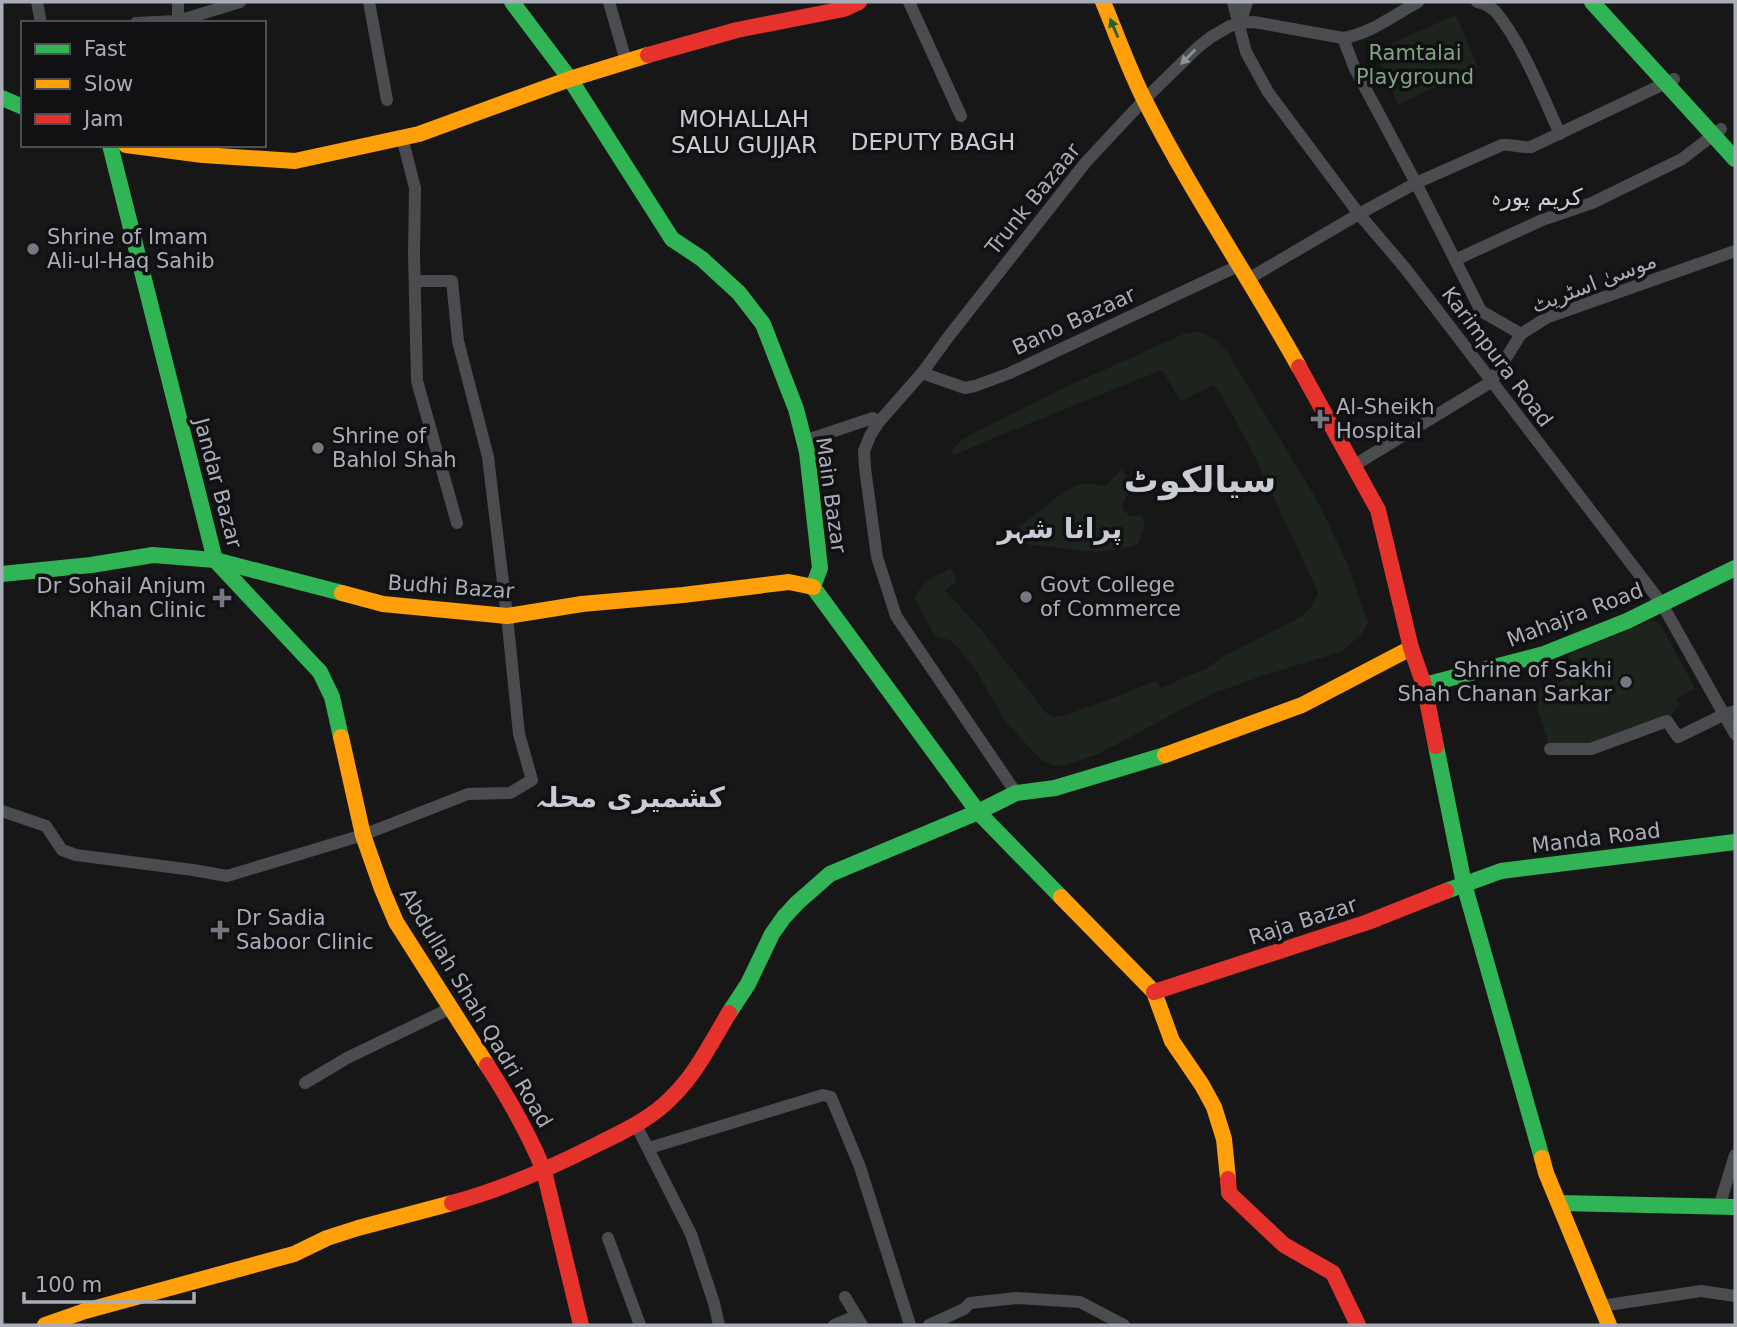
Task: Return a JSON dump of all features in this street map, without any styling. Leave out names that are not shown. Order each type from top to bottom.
[{"type":"street","points":[[37,2],[41,21]]},
{"type":"street","points":[[177,2],[178,21]]},
{"type":"street","points":[[181,21],[240,2]]},
{"type":"street","points":[[369,2],[387,100]]},
{"type":"street","name":"Main Bazar","points":[[512,2],[570,79],[672,239],[702,259],[739,293],[762,324],[796,409],[807,452],[820,568],[813,587]]},
{"type":"street","points":[[609,2],[626,61]]},
{"type":"street","points":[[165,148],[203,155],[295,161],[419,134],[626,61],[737,30],[844,9],[859,2]]},
{"type":"street","points":[[909,2],[961,116]]},
{"type":"street","points":[[1103,2],[1144,100],[1273,320],[1378,510],[1411,649],[1424,685],[1464,884],[1546,1173],[1609,1325]]},
{"type":"street","name":"Karimpura Road","points":[[1233,2],[1250,61],[1268,92],[1359,214],[1405,268],[1662,604],[1730,713],[1735,734]]},
{"type":"street","points":[[1247,2],[1240,23],[1254,22],[1343,37],[1367,31],[1418,2]]},
{"type":"street","points":[[1477,2],[1495,11],[1519,48],[1560,134]]},
{"type":"street","points":[[1591,2],[1717,132],[1735,159]]},
{"type":"street","points":[[1606,2],[1670,81]]},
{"type":"street","name":"Trunk Bazaar","points":[[1016,793],[896,616],[877,556],[864,451],[878,423],[922,373],[1086,162],[1197,48],[1211,37],[1240,23]]},
{"type":"street","points":[[1343,37],[1355,69],[1481,311],[1521,334]]},
{"type":"street","name":"Bano Bazaar","points":[[922,373],[965,388],[1010,373],[1244,272],[1416,183],[1502,145],[1531,147],[1670,81]]},
{"type":"street","points":[[2,98],[21,106]]},
{"type":"street","points":[[1717,132],[1735,145]]},
{"type":"street","points":[[1455,260],[1542,220],[1592,203],[1682,159],[1717,132]]},
{"type":"street","points":[[402,137],[415,188],[417,380],[457,523]]},
{"type":"street","name":"Jandar Bazar","points":[[111,147],[215,560],[320,672],[332,697],[363,835]]},
{"type":"street","name":"موسیٰ اسٹریٹ","points":[[1492,382],[1521,334],[1548,317],[1735,251]]},
{"type":"street","points":[[2,811],[46,826],[62,850],[76,856],[227,876],[363,835],[468,794],[510,793],[532,780],[519,734],[488,457],[458,341],[452,281],[415,281]]},
{"type":"street","points":[[1353,466],[1492,382]]},
{"type":"street","points":[[804,441],[873,418],[878,423]]},
{"type":"street","name":"Budhi Bazar","points":[[2,574],[91,565],[153,555],[215,560],[383,604],[507,616],[582,604],[789,582],[813,587]]},
{"type":"street","name":"Mahajra Road","points":[[1424,685],[1544,653],[1627,621],[1735,568]]},
{"type":"street","points":[[813,587],[978,812],[1154,992],[1172,1041],[1214,1107],[1224,1139],[1228,1193],[1284,1245],[1333,1273],[1358,1325]]},
{"type":"street","points":[[45,1325],[85,1311],[294,1254],[327,1238],[460,1201],[544,1171],[636,1125],[673,1098],[690,1076],[748,984],[772,933],[797,903],[830,874],[978,812],[1016,793],[1055,788],[1166,755],[1302,705],[1411,649]]},
{"type":"street","points":[[1550,749],[1591,749],[1667,721],[1678,737],[1730,713]]},
{"type":"street","name":"Abdullah Shah Qadri Road","points":[[363,835],[396,922],[519,1118],[544,1171],[581,1325]]},
{"type":"street","name":"Manda Road","points":[[1464,884],[1501,871],[1735,842]]},
{"type":"street","name":"Raja Bazar","points":[[1154,992],[1368,922],[1464,884]]},
{"type":"street","points":[[305,1083],[347,1058],[451,1008]]},
{"type":"street","points":[[649,1148],[822,1095],[831,1097],[860,1167],[910,1325]]},
{"type":"street","points":[[636,1125],[691,1234],[719,1325]]},
{"type":"street","points":[[1559,1203],[1727,1207],[1735,1155]]},
{"type":"street","points":[[608,1238],[640,1325]]},
{"type":"street","points":[[1601,1306],[1700,1291],[1735,1296]]},
{"type":"street","points":[[834,1325],[859,1321],[845,1297]]},
{"type":"street","points":[[929,1325],[964,1309],[970,1303],[1017,1298],[1080,1302],[1106,1321],[1124,1325]]},
{"type":"green space","name":"Ramtalai Playground","points":[[1456,15],[1478,68],[1398,104],[1375,51]]},
{"type":"green space","points":[[1200,332],[1213,338],[1228,353],[1318,502],[1348,565],[1368,623],[1361,635],[1340,652],[1209,695],[1098,754],[1066,765],[1054,766],[1040,759],[1006,722],[975,669],[952,641],[935,636],[915,599],[924,584],[934,577],[950,568],[955,574],[956,582],[945,590],[983,632],[1046,713],[1055,717],[1067,715],[1157,681],[1161,688],[1209,667],[1222,657],[1300,617],[1311,606],[1318,592],[1251,449],[1213,385],[1181,401],[1162,370],[955,455],[950,452],[961,440],[1057,391],[1186,333]]},
{"type":"green space","points":[[1122,468],[1131,489],[1122,509],[1130,516],[1142,515],[1145,525],[1138,544],[1095,552],[1024,544],[1019,527],[1065,491],[1082,483],[1106,486]]},
{"type":"green space","name":"Shrine of Sakhi Shah Chanan Sarkar","points":[[1653,620],[1660,624],[1695,688],[1677,699],[1680,704],[1667,721],[1591,749],[1550,749],[1533,692],[1578,675],[1568,655]]},
{"type":"traffic: fast","points":[[512,2],[570,79],[672,239],[702,259],[739,293],[763,324],[796,409],[807,452],[820,568],[813,587]]},
{"type":"traffic: fast","points":[[1592,2],[1735,159]]},
{"type":"traffic: fast","points":[[2,98],[21,106]]},
{"type":"traffic: fast","points":[[111,147],[215,560],[320,672],[332,697],[341,737]]},
{"type":"traffic: fast","points":[[2,574],[91,565],[153,555],[215,560],[342,593]]},
{"type":"traffic: fast","points":[[1424,685],[1544,654],[1627,621],[1735,568]]},
{"type":"traffic: fast","points":[[813,587],[978,812],[1061,897]]},
{"type":"traffic: fast","points":[[1436,746],[1464,884],[1542,1158]]},
{"type":"traffic: fast","points":[[729,1013],[784,917],[830,874],[978,812],[1016,793],[1055,788],[1165,755]]},
{"type":"traffic: fast","points":[[1446,891],[1501,871],[1735,842]]},
{"type":"traffic: fast","points":[[1559,1203],[1735,1207]]},
{"type":"traffic: slow","points":[[1103,2],[1134,77],[1163,135],[1299,367]]},
{"type":"traffic: slow","points":[[141,147],[203,155],[295,161],[419,134],[570,79],[648,55]]},
{"type":"traffic: slow","points":[[342,593],[383,604],[507,616],[582,604],[789,582],[813,587]]},
{"type":"traffic: slow","points":[[1165,755],[1302,705],[1411,648]]},
{"type":"traffic: slow","points":[[341,737],[363,835],[396,922],[487,1065]]},
{"type":"traffic: slow","points":[[1061,897],[1154,992],[1172,1041],[1214,1107],[1224,1139],[1228,1179]]},
{"type":"traffic: slow","points":[[1542,1158],[1609,1325]]},
{"type":"traffic: slow","points":[[45,1325],[85,1311],[294,1254],[327,1238],[452,1203]]},
{"type":"traffic: jam","points":[[648,55],[737,30],[844,9],[859,2]]},
{"type":"traffic: jam","points":[[1299,367],[1378,510],[1411,648],[1424,685],[1436,746]]},
{"type":"traffic: jam","points":[[1154,992],[1368,922],[1446,891]]},
{"type":"traffic: jam","points":[[452,1203],[546,1169],[647,1117],[689,1078],[729,1013]]},
{"type":"traffic: jam","points":[[487,1065],[518,1117],[544,1171],[581,1325]]},
{"type":"traffic: jam","points":[[1228,1179],[1229,1193],[1284,1245],[1333,1273],[1358,1325]]},
{"type":"place","name":"Shrine of Imam Ali-ul-Haq Sahib","points":[[33,249]]},
{"type":"place","name":"Al-Sheikh Hospital","points":[[1320,419]]},
{"type":"place","name":"Shrine of Bahlol Shah","points":[[318,448]]},
{"type":"place","name":"Govt College of Commerce","points":[[1026,597]]},
{"type":"place","name":"Dr Sohail Anjum Khan Clinic","points":[[222,598]]},
{"type":"place","name":"Shrine of Sakhi Shah Chanan Sarkar","points":[[1626,682]]},
{"type":"place","name":"Dr Sadia Saboor Clinic","points":[[220,930]]},
{"type":"district","name":"MOHALLAH SALU GUJJAR","points":[[744,132]]},
{"type":"district","name":"DEPUTY BAGH","points":[[933,142]]},
{"type":"district","name":"کریم پورہ","points":[[1537,197]]},
{"type":"district","name":"سیالکوٹ","points":[[1200,480]]},
{"type":"district","name":"پرانا شہر","points":[[1060,528]]},
{"type":"district","name":"کشمیری محلہ","points":[[630,797]]}]
